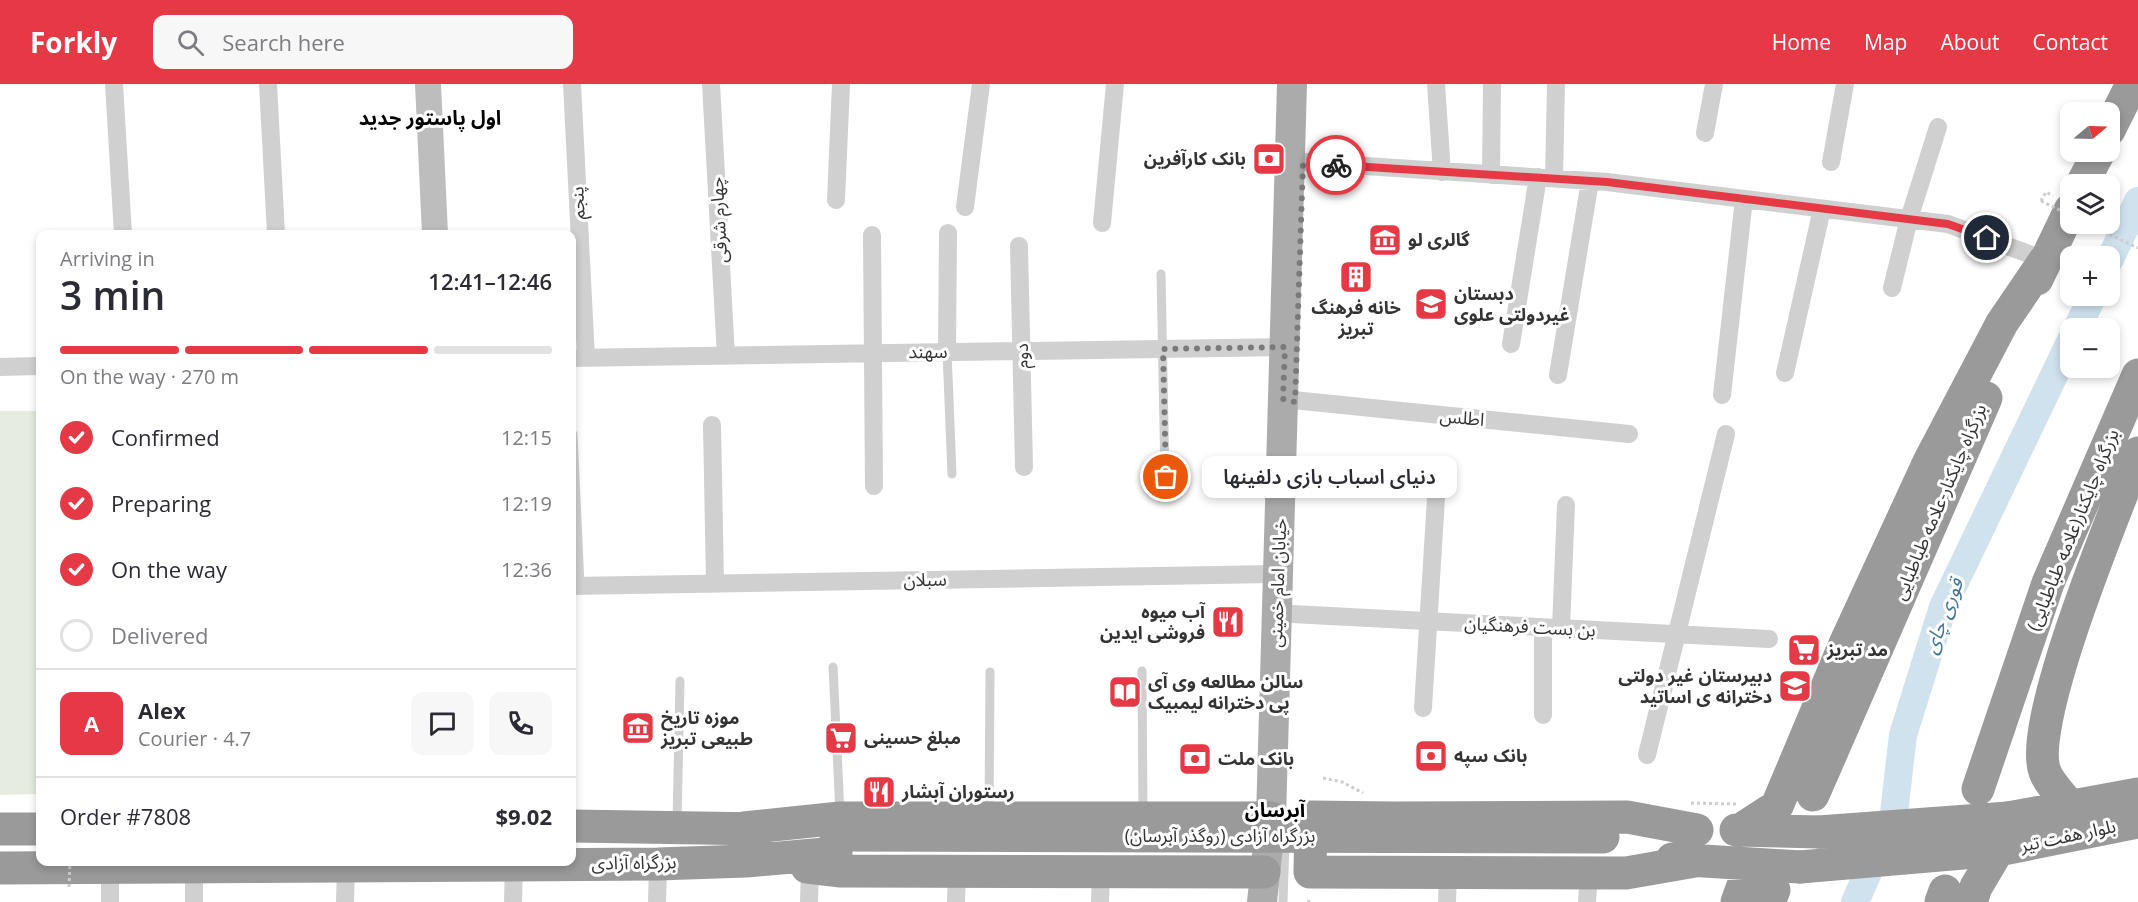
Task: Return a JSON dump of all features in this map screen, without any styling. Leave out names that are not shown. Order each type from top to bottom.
[{"type":"highway","points":[[2120,108],[2132,84]]},
{"type":"highway","name":"بزرگراه چایکنار-علامه طباطبایی","points":[[1813,795],[2045,260],[2054,204]]},
{"type":"highway","points":[[1740,830],[1777,806],[1845,644],[1929,462],[2002,323],[2045,260]]},
{"type":"highway","name":"بزرگراه چایکنار(علامه طباطبایی)","points":[[1977,789],[2048,583],[2138,375]]},
{"type":"highway","points":[[2068,805],[2044,771],[2042,736],[2076,613],[2138,453]]},
{"type":"highway","name":"بلوار هفت تیر","points":[[1696,845],[1740,830],[1819,832],[2008,818],[2068,805],[2138,794]]},
{"type":"highway","points":[[1388,873],[1310,872],[1311,818],[1627,817],[1696,845]]},
{"type":"highway","points":[[1263,887],[1092,882],[956,886],[841,871],[831,843],[989,818],[1143,818],[1278,823]]},
{"type":"highway","points":[[1073,818],[1087,829],[1093,848],[1087,862],[1092,882]]},
{"type":"highway","points":[[1393,818],[1375,825],[1372,836],[1373,865],[1388,873],[1448,887],[1595,867],[1696,845]]},
{"type":"highway","name":"بلوار هفت تیر","points":[[1696,845],[1751,864],[1800,867],[1998,850],[2138,822]]},
{"type":"highway","name":"بزرگراه آزادی","points":[[576,826],[744,828],[831,843]]},
{"type":"highway","points":[[0,829],[36,829]]},
{"type":"highway","name":"بزرگراه آزادی","points":[[576,864],[746,861],[831,843]]},
{"type":"highway","name":"بزرگراه آزادی (روگذر آبرسان)","points":[[831,843],[1595,867]]},
{"type":"highway","points":[[1952,898],[1976,887],[1998,850]]},
{"type":"highway","points":[[1737,902],[1751,864]]},
{"type":"highway","name":"بزرگراه آزادی","points":[[1,869],[346,866]]},
{"type":"main road","points":[[428,84],[435,230]]},
{"type":"main road","name":"خیابان امام خمینی","points":[[1263,887],[1278,823],[1288,613],[1278,574],[1292,402],[1285,347],[1300,162],[1292,84]]},
{"type":"street","points":[[114,84],[123,230]]},
{"type":"street","points":[[267,84],[276,230]]},
{"type":"street","name":"پنجم","points":[[572,84],[576,230]]},
{"type":"street","name":"چهارم شرقی","points":[[711,84],[726,356]]},
{"type":"street","points":[[836,200],[842,84]]},
{"type":"street","points":[[966,207],[981,84]]},
{"type":"street","points":[[1102,223],[1115,84]]},
{"type":"street","points":[[1436,84],[1442,172]]},
{"type":"street","points":[[1491,175],[1492,84]]},
{"type":"street","points":[[1511,344],[1546,178],[1556,84]]},
{"type":"street","points":[[1705,133],[1714,84]]},
{"type":"street","points":[[1831,162],[1845,84]]},
{"type":"street","points":[[1892,288],[1909,219],[1938,127]]},
{"type":"street","points":[[1300,162],[1590,181],[1948,224],[2045,260]]},
{"type":"street","points":[[1558,375],[1590,181]]},
{"type":"street","points":[[1722,395],[1744,199]]},
{"type":"street","points":[[1785,373],[1822,209]]},
{"type":"street","points":[[947,352],[948,233]]},
{"type":"street","points":[[872,235],[874,486]]},
{"type":"street","name":"پنجم","points":[[576,241],[579,358]]},
{"type":"street","name":"دوم","points":[[1019,246],[1024,467]]},
{"type":"street","name":"سهند","points":[[579,358],[1285,347]]},
{"type":"street","points":[[0,367],[36,366]]},
{"type":"street","name":"اطلس","points":[[1292,402],[1629,435]]},
{"type":"street","points":[[712,425],[715,583]]},
{"type":"street","points":[[1647,755],[1726,434]]},
{"type":"street","points":[[1423,708],[1436,498]]},
{"type":"street","points":[[1543,715],[1566,505]]},
{"type":"street","name":"سبلان","points":[[576,586],[1278,574]]},
{"type":"street","name":"بن بست فرهنگیان","points":[[1288,613],[1769,639]]},
{"type":"street","points":[[809,902],[831,843]]},
{"type":"street","points":[[657,902],[658,864]]},
{"type":"street","points":[[345,902],[346,866]]},
{"type":"street","points":[[513,902],[514,866]]},
{"type":"street","points":[[110,867],[110,902]]},
{"type":"street","points":[[194,868],[194,902]]},
{"type":"lane","points":[[1161,274],[1166,477]]},
{"type":"lane","points":[[947,352],[952,474]]},
{"type":"lane","points":[[831,843],[833,667]]},
{"type":"lane","points":[[1142,671],[1143,818]]},
{"type":"lane","points":[[989,818],[990,672]]},
{"type":"lane","points":[[677,827],[680,681]]},
{"type":"lane","points":[[1278,823],[1283,902]]},
{"type":"path","points":[[2108,234],[2138,248]]},
{"type":"path","points":[[69,887],[70,866]]},
{"type":"shaded area","points":[[0,411],[36,411],[36,794],[0,795]]},
{"type":"waterway","name":"قوری چای","points":[[2116,246],[2138,201]]},
{"type":"waterway","name":"قوری چای","points":[[2082,318],[2088,306]]},
{"type":"waterway","name":"قوری چای","points":[[1855,902],[1894,813],[1903,735],[1943,607],[2060,363]]},
{"type":"way so far","points":[[1166,477],[1163,349],[1285,347],[1283,399],[1295,402],[1303,162],[1336,165]]},
{"type":"place","name":"بانک کارآفرین","points":[[1269,159]]},
{"type":"place","name":"گالری لو","points":[[1385,240]]},
{"type":"place","name":"خانه فرهنگ تبریز","points":[[1356,277]]},
{"type":"place","name":"دبستان غیردولتی علوی","points":[[1431,304]]},
{"type":"place","name":"دنیای اسباب بازی دلفینها","points":[[1166,477]]},
{"type":"place","name":"آب میوه فروشی ایدین","points":[[1228,622]]},
{"type":"place","name":"مد تبریز","points":[[1804,650]]},
{"type":"place","name":"دبیرستان غیر دولتی دخترانه ی اساتید","points":[[1795,686]]},
{"type":"place","name":"سالن مطالعه وی آی پی دخترانه لیمبیک","points":[[1125,692]]},
{"type":"place","name":"موزه تاریخ طبیعی تبریز","points":[[638,728]]},
{"type":"place","name":"مبلغ حسینی","points":[[841,738]]},
{"type":"place","name":"بانک سپه","points":[[1431,756]]},
{"type":"place","name":"بانک ملت","points":[[1195,759]]},
{"type":"place","name":"رستوران آبشار","points":[[879,792]]},
{"type":"district","name":"اول پاستور جدید","points":[[430,118]]},
{"type":"district","name":"آبرسان","points":[[1275,810]]},
{"type":"route","points":[[1336,165],[1607,182],[1948,224],[1987,238]]}]
